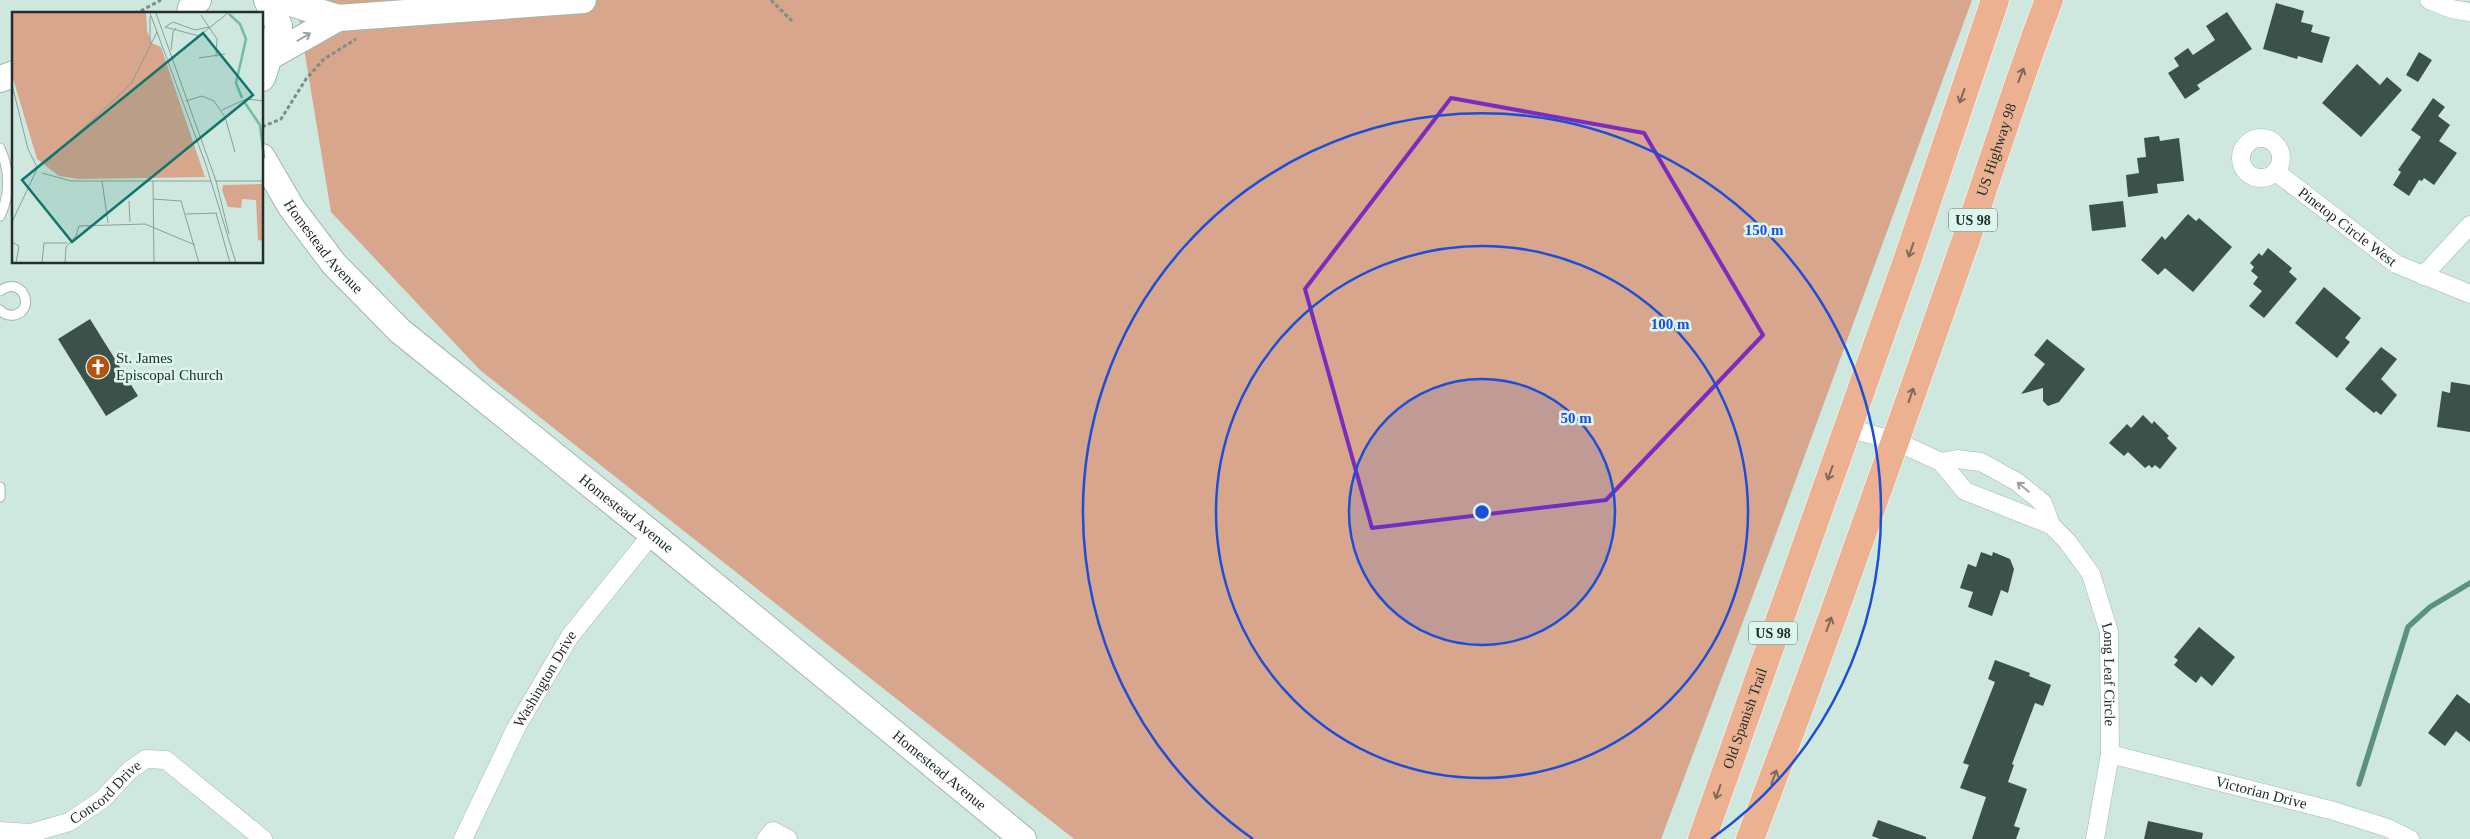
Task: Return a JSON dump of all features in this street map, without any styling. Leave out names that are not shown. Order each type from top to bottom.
[{"type":"main road","name":"US 98","points":[[1848,428],[1908,258],[1995,0]]},
{"type":"main road","name":"US Highway 98","points":[[1895,441],[1984,188],[2016,88],[2049,0]]},
{"type":"main road","name":"Old Spanish Trail","points":[[1702,839],[1831,469],[1848,428]]},
{"type":"main road","name":"US 98","points":[[1750,839],[1786,746],[1895,441]]},
{"type":"street","points":[[265,66],[279,26],[267,0]]},
{"type":"street","points":[[282,0],[348,17],[583,0]]},
{"type":"street","points":[[2429,0],[2452,9],[2470,12]]},
{"type":"street","points":[[265,66],[348,17]]},
{"type":"street","points":[[0,79],[12,75]]},
{"type":"street","name":"Homestead Avenue","points":[[264,160],[291,207],[334,264],[400,331],[652,534],[1023,839]]},
{"type":"street","name":"Pinetop Circle West","points":[[2276,172],[2396,264],[2470,294]]},
{"type":"street","points":[[2423,276],[2470,224]]},
{"type":"street","name":"Long Leaf Circle","points":[[1848,428],[1895,441],[1941,462],[1965,491],[2051,525],[2067,541],[2092,574],[2109,632],[2110,754],[2096,839]]},
{"type":"street","name":"Long Leaf Circle","points":[[1941,462],[1971,459],[2001,472],[2043,503],[2051,525]]},
{"type":"street","name":"Washington Drive","points":[[463,839],[516,728],[570,636],[652,534]]},
{"type":"street","name":"Victorian Drive","points":[[2110,754],[2334,811],[2388,828],[2410,839]]},
{"type":"street","name":"Concord Drive","points":[[0,831],[30,832],[69,822],[103,799],[130,770],[146,759],[166,760],[263,839]]},
{"type":"street","points":[[766,839],[773,831],[788,839]]},
{"type":"lane","points":[[0,148],[8,165],[9,187],[0,216]]},
{"type":"lane","points":[[0,310],[6,315],[16,315],[23,310],[26,301],[19,288],[9,286],[1,288]]},
{"type":"lane","points":[[0,487],[0,497]]},
{"type":"path","points":[[139,12],[161,0]]},
{"type":"path","points":[[771,0],[792,21]]},
{"type":"path","points":[[264,125],[281,120],[302,85],[324,59],[361,37],[348,17]]},
{"type":"highlighted area","points":[[1451,98],[1644,133],[1763,335],[1606,500],[1372,528],[1305,289]]},
{"type":"shaded area","points":[[296,0],[1972,0],[1773,542],[1661,839],[1074,839],[480,370],[331,212]]},
{"type":"building","points":[[2276,3],[2304,11],[2301,22],[2313,25],[2311,32],[2330,37],[2322,63],[2298,56],[2297,59],[2263,49]]},
{"type":"building","points":[[2227,12],[2252,49],[2197,85],[2200,89],[2185,99],[2168,73],[2179,66],[2174,58],[2188,48],[2193,55],[2215,40],[2206,26]]},
{"type":"building","points":[[2419,52],[2432,60],[2418,82],[2406,75]]},
{"type":"building","points":[[2357,64],[2380,85],[2387,77],[2402,90],[2361,137],[2322,103]]},
{"type":"building","points":[[2433,98],[2445,107],[2438,116],[2450,125],[2439,141],[2457,153],[2434,185],[2424,178],[2422,181],[2419,180],[2409,196],[2393,185],[2401,172],[2398,170],[2421,137],[2411,130]]},
{"type":"building","points":[[2159,136],[2160,141],[2179,138],[2184,181],[2157,184],[2158,193],[2128,197],[2126,175],[2139,173],[2137,158],[2146,157],[2144,138]]},
{"type":"building","points":[[2123,201],[2126,227],[2092,231],[2089,205]]},
{"type":"building","points":[[2188,214],[2196,221],[2199,218],[2232,247],[2193,292],[2165,268],[2158,275],[2141,260],[2162,236],[2165,240]]},
{"type":"building","points":[[2268,248],[2292,268],[2289,272],[2297,279],[2264,318],[2249,306],[2262,291],[2253,284],[2258,277],[2251,271],[2254,267],[2250,263],[2259,253],[2262,256]]},
{"type":"building","points":[[2324,287],[2361,318],[2345,338],[2350,342],[2337,358],[2295,323]]},
{"type":"building","name":"St. James Episcopal Church","points":[[90,319],[138,396],[106,416],[58,339]]},
{"type":"building","points":[[2047,339],[2085,369],[2059,402],[2048,406],[2043,401],[2043,388],[2021,394],[2045,364],[2034,355]]},
{"type":"building","points":[[2381,347],[2397,359],[2381,379],[2397,395],[2381,415],[2376,411],[2374,413],[2345,389]]},
{"type":"building","points":[[2451,382],[2470,385],[2470,432],[2437,427],[2442,391],[2450,393]]},
{"type":"building","points":[[2143,415],[2152,424],[2154,421],[2169,436],[2167,438],[2177,448],[2160,469],[2155,465],[2152,468],[2149,465],[2145,468],[2128,452],[2124,456],[2109,443],[2127,424],[2131,428]]},
{"type":"building","points":[[1981,552],[1992,556],[1993,552],[2010,559],[2014,569],[2008,593],[2001,590],[1992,616],[1968,607],[1973,592],[1960,588],[1968,564],[1976,567]]},
{"type":"building","points":[[2199,627],[2235,657],[2212,686],[2201,676],[2196,683],[2174,665],[2178,660],[2174,657]]},
{"type":"building","points":[[1995,660],[2030,673],[2029,676],[2051,685],[2043,706],[2035,703],[2012,764],[2014,765],[2008,782],[2027,789],[2014,826],[2020,828],[2016,839],[1972,839],[1986,797],[1960,788],[1969,765],[1963,763],[1995,682],[1988,679]]},
{"type":"building","points":[[2457,694],[2470,704],[2470,742],[2456,731],[2445,746],[2428,733]]},
{"type":"building","points":[[1878,820],[1926,837],[1926,839],[1880,839],[1872,836]]},
{"type":"building","points":[[2148,821],[2203,833],[2202,839],[2144,839]]},
{"type":"waterway","points":[[2359,784],[2408,627],[2430,607],[2470,583]]},
{"type":"place","name":"St. James Episcopal Church","points":[[98,367]]}]
